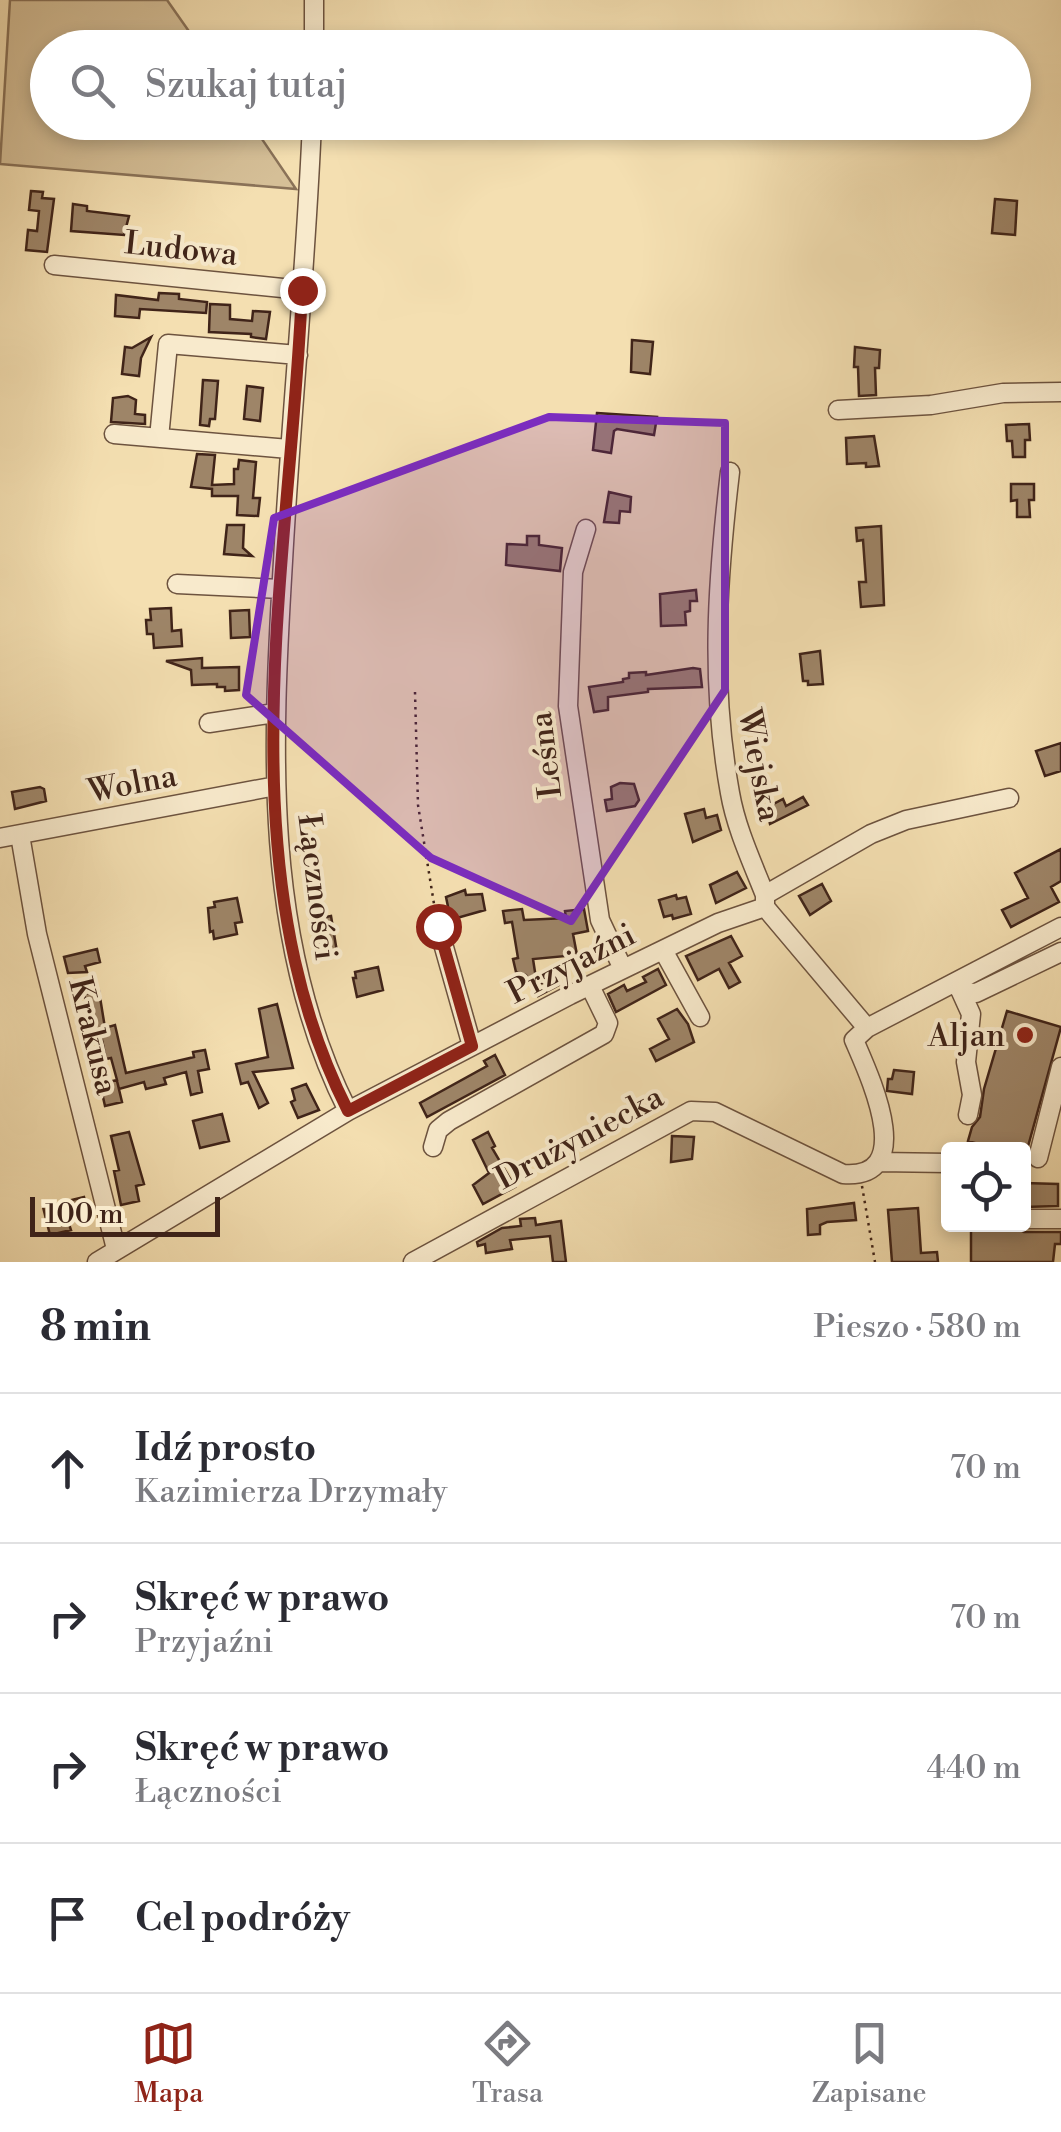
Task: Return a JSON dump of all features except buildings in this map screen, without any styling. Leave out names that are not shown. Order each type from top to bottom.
[{"type":"street","points":[[314,0],[314,30]]},
{"type":"street","name":"Łączności","points":[[311,140],[281,589],[276,786],[288,930],[306,1008],[333,1083],[348,1111]]},
{"type":"street","name":"Ludowa","points":[[54,265],[302,290]]},
{"type":"street","points":[[159,438],[168,344],[298,355]]},
{"type":"street","points":[[838,410],[931,405],[1003,393],[1061,392]]},
{"type":"street","points":[[114,434],[289,449]]},
{"type":"street","name":"Wiejska","points":[[730,472],[717,579],[718,699],[730,796],[765,901],[860,1034]]},
{"type":"street","name":"Leśna","points":[[586,529],[573,572],[568,706],[600,920],[623,969]]},
{"type":"street","points":[[177,584],[281,589]]},
{"type":"street","points":[[209,722],[275,714]]},
{"type":"street","name":"Wolna","points":[[0,838],[276,786]]},
{"type":"street","name":"Przyjaźni","points":[[97,1262],[348,1111],[623,969],[765,901],[871,834],[906,820],[1009,798]]},
{"type":"street","name":"Krakusa","points":[[20,835],[37,934],[116,1249]]},
{"type":"street","points":[[438,926],[472,1046]]},
{"type":"street","points":[[858,1175],[879,1162],[884,1154],[883,1121],[860,1034],[958,987],[1061,927]]},
{"type":"street","points":[[663,950],[700,1018]]},
{"type":"street","points":[[958,987],[976,994],[1061,952]]},
{"type":"street","points":[[433,1147],[438,1130],[449,1121],[604,1034],[608,1023],[590,986]]},
{"type":"street","points":[[958,987],[971,1014],[966,1062],[972,1095],[968,1114]]},
{"type":"street","points":[[1038,1158],[1061,1068]]},
{"type":"street","name":"Drużyniecka","points":[[414,1262],[690,1112],[715,1112],[843,1174],[858,1175]]},
{"type":"street","points":[[879,1162],[941,1163]]},
{"type":"street","points":[[1031,1219],[1061,1219]]},
{"type":"path","points":[[415,692],[418,805],[438,926]]},
{"type":"path","points":[[858,1175],[868,1208],[874,1262]]},
{"type":"highlighted area","points":[[549,417],[725,423],[725,690],[571,921],[431,858],[246,695],[274,518]]},
{"type":"shaded area","points":[[10,0],[167,0],[188,30],[30,30],[30,140],[263,140],[296,189],[0,164]]},
{"type":"place","name":"Aljan","points":[[1025,1035]]},
{"type":"route","points":[[302,290],[281,589],[276,786],[284,911],[306,1008],[333,1083],[348,1111],[472,1046],[438,926]]}]
